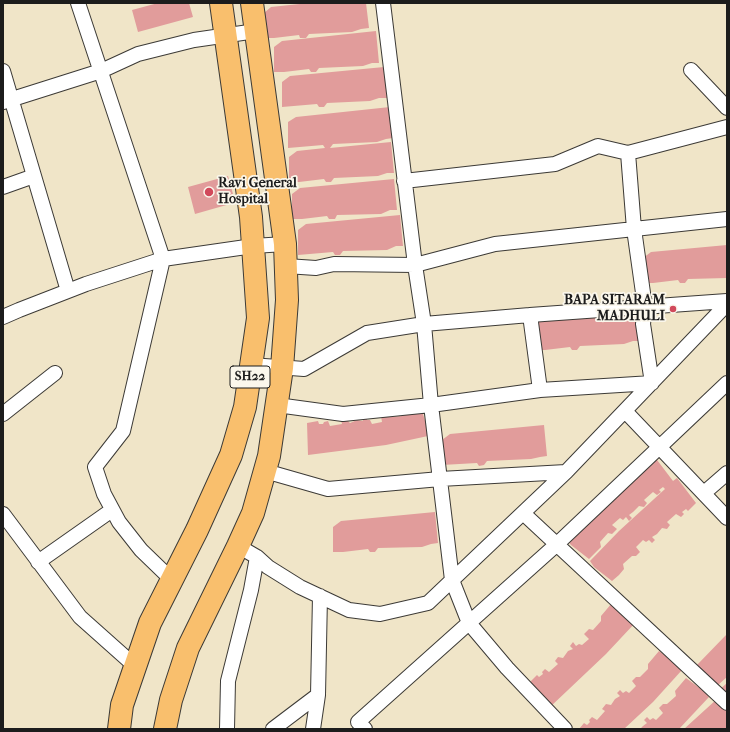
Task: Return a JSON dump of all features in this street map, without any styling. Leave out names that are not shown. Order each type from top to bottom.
[{"type":"main road","name":"SH22","points":[[119,729],[122,705],[150,623],[197,530],[232,455],[245,407],[258,318],[251,217],[221,3]]},
{"type":"main road","name":"SH22","points":[[165,729],[188,648],[253,513],[269,456],[282,368],[287,300],[285,244],[252,3]]},
{"type":"street","points":[[78,3],[163,259],[123,431],[95,467],[104,494],[119,522],[141,550],[172,580]]},
{"type":"street","points":[[383,3],[404,181],[424,324],[431,405],[452,580],[469,623],[507,668],[565,729]]},
{"type":"street","points":[[7,100],[101,71],[138,54],[194,40],[256,31]]},
{"type":"street","points":[[690,70],[727,108]]},
{"type":"street","points":[[3,71],[7,100],[34,176],[68,291]]},
{"type":"street","points":[[404,181],[555,164],[598,146],[628,153],[727,126]]},
{"type":"street","points":[[628,153],[634,229],[645,307],[643,324],[652,383]]},
{"type":"street","points":[[3,187],[34,176]]},
{"type":"street","points":[[286,266],[316,268],[334,264],[415,265],[495,244],[727,219]]},
{"type":"street","points":[[3,317],[86,284],[163,259],[253,246],[285,244]]},
{"type":"street","points":[[251,365],[304,369],[367,333],[424,324],[727,301]]},
{"type":"street","points":[[238,546],[257,557],[268,567],[300,587],[349,610],[380,614],[428,603],[566,472],[727,304]]},
{"type":"street","points":[[530,315],[540,390]]},
{"type":"street","points":[[3,414],[55,373]]},
{"type":"street","points":[[365,729],[358,722],[556,545],[727,382]]},
{"type":"street","points":[[277,405],[343,414],[431,405],[540,390],[652,383]]},
{"type":"street","points":[[625,410],[727,518]]},
{"type":"street","points":[[265,471],[328,489],[440,479],[566,472]]},
{"type":"street","points":[[704,493],[727,473]]},
{"type":"street","points":[[38,562],[112,510]]},
{"type":"street","points":[[523,513],[727,704]]},
{"type":"street","points":[[3,514],[80,617],[136,666]]},
{"type":"street","points":[[227,729],[228,681],[251,590],[257,557]]},
{"type":"street","points":[[313,729],[318,694],[320,596]]},
{"type":"street","points":[[273,729],[318,694]]},
{"type":"building","points":[[158,3],[189,3],[193,17],[138,32],[132,10]]},
{"type":"building","points":[[309,3],[366,3],[369,28],[352,32],[309,34],[306,38],[300,38],[299,35],[264,38],[264,13],[271,7]]},
{"type":"building","points":[[376,31],[379,63],[372,63],[363,66],[319,68],[316,72],[311,72],[309,69],[274,72],[274,47],[282,41]]},
{"type":"building","points":[[384,67],[387,98],[379,98],[370,101],[327,103],[324,107],[319,107],[317,104],[282,107],[282,82],[290,76]]},
{"type":"building","points":[[390,107],[393,138],[377,142],[333,144],[330,148],[391,142],[394,173],[387,173],[378,176],[334,178],[331,182],[326,182],[324,179],[289,182],[289,157],[297,151],[325,148],[323,145],[288,148],[288,122],[296,117]]},
{"type":"building","points":[[228,176],[233,194],[227,196],[230,204],[195,214],[188,187]]},
{"type":"building","points":[[394,179],[397,210],[390,210],[381,214],[337,215],[335,219],[329,219],[327,216],[292,219],[292,194],[300,188]]},
{"type":"building","points":[[400,215],[403,246],[396,246],[387,250],[343,251],[340,255],[335,255],[333,252],[298,255],[298,230],[306,224]]},
{"type":"building","points":[[727,245],[727,278],[688,279],[685,283],[680,283],[678,280],[643,283],[643,258],[651,252]]},
{"type":"building","points":[[637,310],[640,341],[633,341],[624,344],[580,346],[577,350],[572,350],[570,347],[535,350],[535,325],[543,319]]},
{"type":"building","points":[[421,408],[428,430],[428,436],[386,445],[308,455],[307,423],[318,421],[319,424],[323,424],[324,422],[328,421],[330,426],[342,424],[341,420],[346,419],[350,423],[357,420],[363,421],[362,417],[367,416],[367,420],[370,420],[372,424],[382,422],[381,416],[402,416],[405,411]]},
{"type":"building","points":[[544,425],[547,456],[531,459],[487,461],[484,465],[479,466],[477,463],[442,465],[442,440],[450,434]]},
{"type":"building","points":[[654,456],[673,481],[677,478],[696,503],[688,511],[686,509],[682,512],[684,514],[681,517],[676,514],[667,522],[670,525],[667,529],[662,528],[652,537],[655,540],[652,543],[649,540],[646,542],[643,540],[636,547],[640,552],[636,556],[632,556],[623,564],[624,569],[612,581],[594,567],[590,561],[619,531],[665,489],[663,487],[659,490],[661,492],[657,495],[653,492],[644,500],[647,503],[644,507],[639,506],[629,515],[632,518],[629,521],[626,517],[623,520],[620,518],[612,525],[617,529],[612,534],[608,533],[600,542],[601,547],[589,559],[567,540]]},
{"type":"building","points":[[435,512],[438,543],[422,547],[378,548],[375,552],[370,552],[368,549],[333,552],[333,527],[341,521]]},
{"type":"building","points":[[612,603],[635,623],[606,654],[549,708],[529,683],[537,675],[539,677],[543,674],[542,672],[545,669],[549,672],[558,664],[555,661],[558,657],[563,658],[568,651],[573,649],[570,646],[573,642],[576,646],[579,644],[582,645],[589,639],[584,634],[589,629],[593,630],[601,621],[601,616]]},
{"type":"building","points":[[727,634],[727,677],[718,685],[696,666]]},
{"type":"building","points":[[659,651],[678,665],[682,670],[653,702],[624,729],[579,729],[584,723],[587,725],[592,717],[597,720],[605,711],[602,709],[606,704],[611,705],[615,699],[620,696],[617,693],[620,690],[623,693],[626,691],[629,693],[636,686],[632,681],[636,677],[640,677],[648,669],[648,664]]},
{"type":"building","points":[[686,678],[705,692],[709,697],[679,729],[640,729],[647,723],[644,720],[647,717],[650,720],[653,718],[656,720],[663,713],[659,708],[663,704],[667,704],[676,696],[675,691]]},
{"type":"building","points":[[727,683],[727,701],[718,691]]},
{"type":"building","points":[[717,699],[727,712],[727,729],[684,729]]},
{"type":"place","name":"Ravi General Hospital","points":[[209,192]]},
{"type":"place","name":"BAPA SITARAM MADHULI","points":[[673,309]]}]
